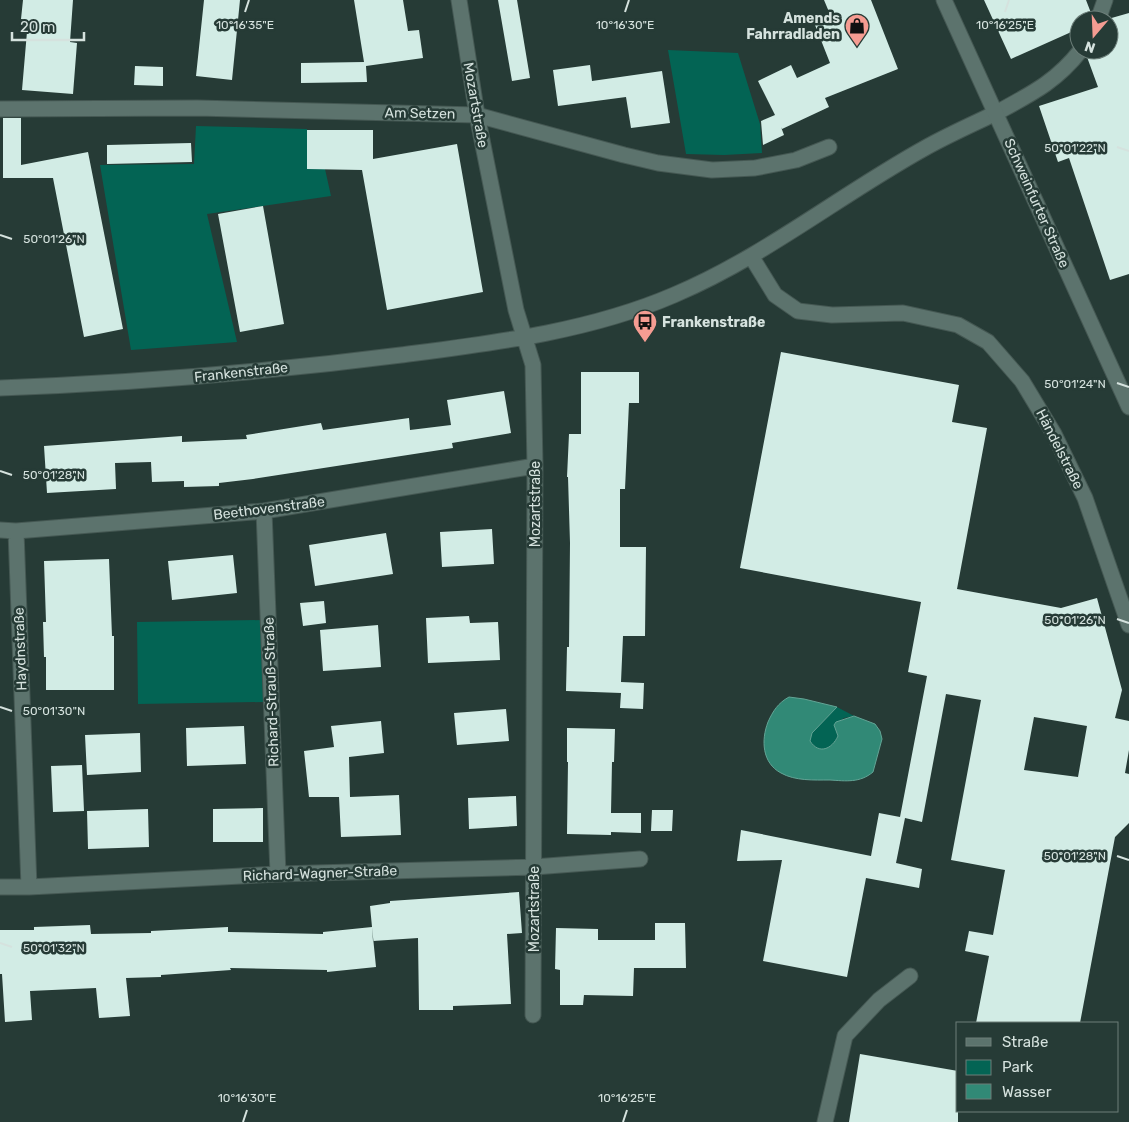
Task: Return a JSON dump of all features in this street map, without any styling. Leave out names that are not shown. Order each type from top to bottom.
[{"type":"street","name":"Mozartstraße","points":[[459,0],[476,114],[516,310],[532,366],[535,466],[533,1015]]},
{"type":"street","name":"Schweinfurter Straße","points":[[944,0],[1129,406]]},
{"type":"street","name":"Frankenstraße","points":[[0,388],[156,381],[348,362],[474,346],[586,325],[642,307],[688,289],[751,256],[926,148],[996,113],[1046,85],[1073,60]]},
{"type":"street","name":"Am Setzen","points":[[0,109],[197,108],[476,114],[658,163],[712,170],[754,168],[796,160],[829,147]]},
{"type":"street","name":"Händelstraße","points":[[751,256],[775,295],[798,311],[832,315],[903,313],[958,325],[988,342],[1022,381],[1054,434],[1085,498],[1129,625]]},
{"type":"street","name":"Beethovenstraße","points":[[0,530],[264,511],[535,466]]},
{"type":"street","name":"Richard-Strauß-Straße","points":[[264,511],[278,874]]},
{"type":"street","name":"Haydnstraße","points":[[16,530],[29,887]]},
{"type":"street","name":"Richard-Wagner-Straße","points":[[0,887],[278,874],[534,867],[640,859]]},
{"type":"street","points":[[825,1122],[845,1036],[879,1000],[910,976]]},
{"type":"green space","points":[[668,50],[738,53],[760,124],[762,153],[686,154]]},
{"type":"green space","points":[[196,126],[307,129],[307,169],[325,169],[331,196],[207,214],[237,342],[131,350],[100,165],[194,164]]},
{"type":"green space","points":[[262,620],[263,702],[138,704],[137,622]]},
{"type":"green space","points":[[837,707],[854,716],[844,718],[834,725],[838,736],[829,747],[825,749],[817,748],[810,741],[812,733]]},
{"type":"water","points":[[789,697],[837,707],[812,733],[810,741],[817,748],[825,749],[835,741],[838,736],[834,725],[836,722],[854,716],[875,724],[880,731],[882,739],[873,772],[863,778],[847,781],[811,780],[786,776],[775,769],[765,751],[764,736],[770,718],[776,708]]},
{"type":"building","points":[[23,0],[73,0],[70,42],[77,43],[73,94],[22,90],[28,20],[21,19]]},
{"type":"building","points":[[204,0],[240,0],[232,80],[196,76]]},
{"type":"building","points":[[354,0],[403,0],[408,31],[419,30],[423,58],[366,66],[367,82],[301,83],[301,63],[364,62]]},
{"type":"building","points":[[498,0],[517,0],[530,78],[512,81]]},
{"type":"building","points":[[824,0],[871,0],[898,69],[825,98],[829,107],[782,129],[781,127],[784,135],[763,145],[761,121],[775,115],[758,81],[791,65],[797,78],[830,63],[815,25],[832,19]]},
{"type":"building","points":[[984,0],[1086,0],[1090,10],[1069,10],[1069,33],[1011,59]]},
{"type":"building","points":[[1129,13],[1129,274],[1110,280],[1069,158],[1058,162],[1039,106],[1098,87],[1088,60],[1119,60],[1119,16]]},
{"type":"building","points":[[590,65],[592,81],[662,71],[670,123],[631,128],[626,97],[558,106],[553,70]]},
{"type":"building","points":[[135,66],[163,67],[163,86],[134,85]]},
{"type":"building","points":[[3,118],[21,118],[21,165],[88,152],[123,329],[84,337],[53,178],[3,178]]},
{"type":"building","points":[[307,130],[373,130],[373,159],[457,144],[483,292],[387,310],[362,170],[307,169]]},
{"type":"building","points":[[191,143],[192,162],[107,164],[107,145]]},
{"type":"building","points":[[263,206],[284,324],[240,332],[218,214]]},
{"type":"building","points":[[781,352],[959,385],[952,422],[987,428],[957,589],[1061,608],[1097,598],[1122,690],[1115,718],[1129,721],[1129,750],[1125,773],[1129,774],[1129,823],[1115,837],[1080,1022],[976,1022],[989,956],[965,951],[969,931],[993,935],[1005,870],[951,860],[981,700],[946,694],[922,822],[905,818],[896,863],[922,869],[919,888],[866,878],[847,977],[763,961],[782,860],[737,861],[741,830],[871,856],[879,813],[900,817],[927,676],[908,672],[921,602],[740,568]],"holes":[[[1034,717],[1087,726],[1078,777],[1024,770]]]},
{"type":"building","points":[[581,372],[639,372],[639,403],[629,403],[625,489],[620,489],[620,547],[646,547],[645,636],[623,636],[621,682],[644,683],[643,709],[620,708],[621,693],[566,691],[567,647],[569,647],[570,543],[567,477],[569,434],[581,434]]},
{"type":"building","points":[[504,391],[511,433],[452,443],[453,448],[219,483],[219,486],[184,487],[184,481],[152,482],[151,462],[115,463],[116,489],[47,493],[44,446],[182,436],[182,442],[247,439],[246,435],[321,423],[323,430],[409,418],[410,430],[451,425],[447,400]]},
{"type":"building","points":[[492,529],[494,564],[442,567],[440,532]]},
{"type":"building","points":[[386,533],[393,574],[315,586],[309,545]]},
{"type":"building","points":[[233,555],[237,593],[172,600],[168,561]]},
{"type":"building","points":[[109,559],[112,636],[114,636],[114,690],[46,690],[43,622],[46,622],[44,561]]},
{"type":"building","points":[[324,601],[326,623],[303,626],[300,603]]},
{"type":"building","points":[[469,616],[470,623],[498,622],[500,660],[428,663],[426,618]]},
{"type":"building","points":[[378,625],[381,667],[323,671],[320,630]]},
{"type":"building","points":[[506,709],[509,741],[457,745],[454,713]]},
{"type":"building","points":[[381,721],[384,753],[349,757],[350,797],[399,795],[401,835],[341,837],[339,797],[309,797],[304,751],[334,747],[331,726]]},
{"type":"building","points":[[244,726],[246,764],[187,766],[186,728]]},
{"type":"building","points":[[567,728],[615,729],[611,813],[641,813],[641,833],[611,832],[611,835],[567,834]]},
{"type":"building","points":[[140,733],[141,772],[87,775],[85,735]]},
{"type":"building","points":[[82,765],[84,811],[53,812],[51,766]]},
{"type":"building","points":[[516,796],[517,826],[469,829],[468,798]]},
{"type":"building","points":[[263,808],[263,842],[213,842],[213,809]]},
{"type":"building","points":[[148,809],[149,847],[88,849],[87,811]]},
{"type":"building","points":[[652,810],[673,810],[672,831],[651,831]]},
{"type":"building","points":[[519,892],[522,933],[507,934],[511,1004],[453,1006],[453,1010],[419,1010],[418,938],[373,941],[376,967],[327,972],[327,970],[230,968],[231,970],[161,975],[161,977],[126,978],[130,1016],[99,1018],[96,988],[30,991],[32,1020],[5,1022],[2,974],[0,974],[0,930],[34,930],[34,927],[90,925],[91,934],[151,933],[151,931],[228,927],[228,932],[323,934],[323,932],[372,927],[370,906],[390,903],[390,901]]},
{"type":"building","points":[[655,923],[685,923],[686,968],[634,968],[633,996],[584,995],[583,1005],[560,1005],[560,970],[555,969],[556,928],[598,929],[598,940],[655,940]]},
{"type":"building","points":[[860,1054],[956,1071],[956,1112],[958,1112],[958,1122],[849,1122]]},
{"type":"place","name":"Amends Fahrradladen","points":[[857,47]]},
{"type":"place","name":"Frankenstraße","points":[[645,343]]}]
